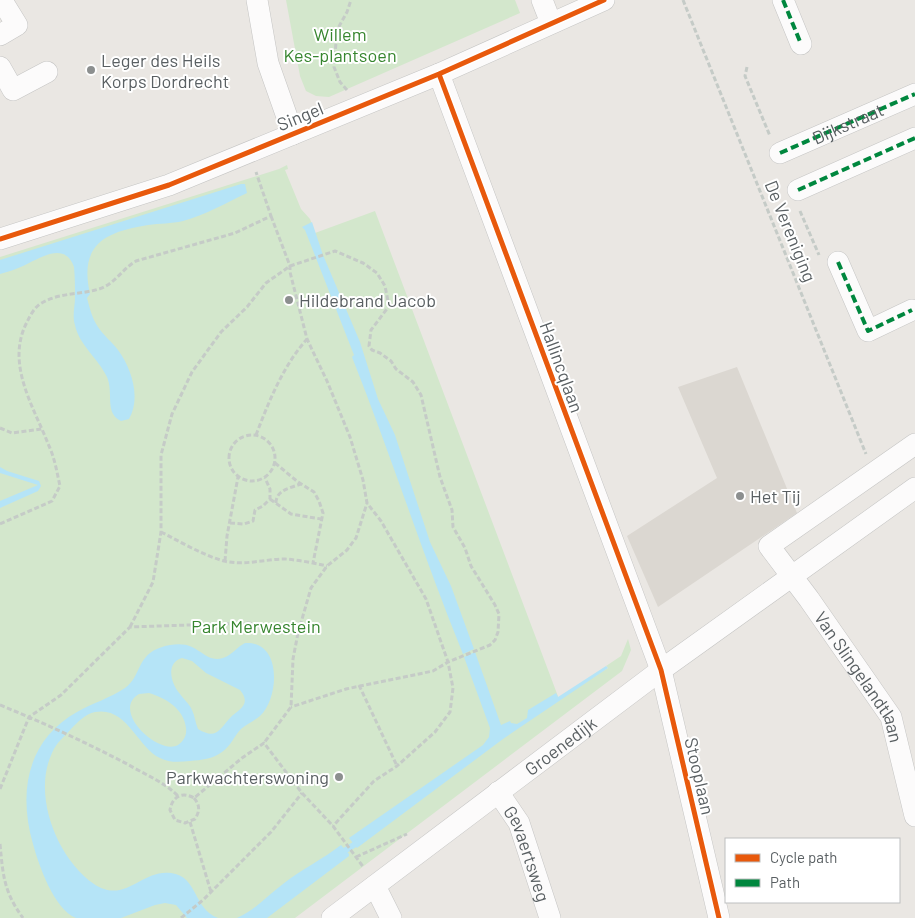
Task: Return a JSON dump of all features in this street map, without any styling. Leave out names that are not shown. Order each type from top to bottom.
[{"type":"street","points":[[0,0],[17,25],[0,35]]},
{"type":"street","points":[[257,0],[268,63],[293,134]]},
{"type":"street","points":[[542,0],[551,23]]},
{"type":"street","name":"Singel","points":[[0,239],[169,185],[439,74],[604,0]]},
{"type":"street","points":[[782,0],[801,44]]},
{"type":"street","points":[[0,67],[13,90],[47,72]]},
{"type":"street","name":"Hallincqlaan","points":[[439,74],[660,670]]},
{"type":"street","name":"Dijkstraat","points":[[780,153],[915,94]]},
{"type":"street","points":[[798,190],[915,138]]},
{"type":"street","points":[[838,262],[868,331],[914,312]]},
{"type":"street","points":[[790,576],[769,546],[915,444]]},
{"type":"street","name":"Groenedijk","points":[[332,918],[419,850],[660,670],[915,488]]},
{"type":"street","name":"Van Slingelandtlaan","points":[[790,576],[809,599],[891,717],[915,816]]},
{"type":"street","name":"Stooplaan","points":[[660,670],[719,918]]},
{"type":"street","name":"Gevaertsweg","points":[[498,792],[518,823],[550,918]]},
{"type":"street","points":[[375,886],[391,918]]},
{"type":"path","points":[[351,0],[337,30],[334,68],[340,82],[359,107]]},
{"type":"path","points":[[250,152],[259,186],[290,266],[307,339],[328,381],[350,437],[363,480],[366,503],[356,538],[347,550],[327,566],[311,588],[293,660],[292,707]]},
{"type":"path","points":[[0,524],[52,501],[60,486],[54,458],[19,368],[19,350],[22,335],[29,318],[40,304],[68,293],[100,289],[111,283],[136,261],[235,233],[271,216]]},
{"type":"path","points":[[0,790],[29,717],[62,695],[130,628],[153,582],[161,532],[161,455],[172,414],[192,372],[221,332],[247,307],[266,283],[290,266],[335,251],[339,252],[363,263],[377,274],[385,286],[389,306],[371,330],[369,346],[372,350],[391,361],[396,369],[413,382],[421,395],[440,477],[452,510],[453,527],[465,548],[471,566],[495,605],[498,614],[498,632],[495,640],[490,645],[448,662],[433,671],[360,685],[292,707],[264,743],[242,758],[194,798]]},
{"type":"path","points":[[256,435],[272,394],[284,371],[307,339]]},
{"type":"path","points":[[0,428],[12,433],[42,429]]},
{"type":"path","points":[[248,434],[256,435],[269,441],[276,455],[275,463],[271,472],[265,478],[247,481],[238,477],[230,466],[229,459],[232,446],[248,434]]},
{"type":"path","points":[[275,463],[314,492],[319,501],[322,513],[313,563]]},
{"type":"path","points":[[225,561],[227,536],[238,477]]},
{"type":"path","points":[[230,523],[251,522],[254,519],[255,510],[263,506],[270,499],[270,489],[265,478]]},
{"type":"path","points":[[276,504],[276,498],[281,492],[301,484]]},
{"type":"path","points":[[270,499],[291,514],[321,519]]},
{"type":"path","points":[[333,826],[374,782],[397,766],[435,732],[450,712],[453,688],[448,662],[426,599],[381,521],[366,503]]},
{"type":"path","points":[[161,532],[197,551],[225,561],[250,562],[286,559],[327,566]]},
{"type":"path","points":[[130,628],[249,623],[298,634]]},
{"type":"path","points":[[360,685],[397,766]]},
{"type":"path","points":[[0,705],[49,725],[112,756],[168,786],[178,796]]},
{"type":"path","points":[[264,743],[302,793],[345,841],[363,868]]},
{"type":"path","points":[[180,918],[211,892],[271,832],[302,793]]},
{"type":"path","points":[[184,795],[194,798],[198,803],[198,814],[190,822],[180,822],[172,815],[171,804],[178,796],[184,795]]},
{"type":"path","points":[[190,822],[211,892]]},
{"type":"path","points":[[355,856],[407,834],[419,850]]},
{"type":"path","points":[[0,844],[2,870],[6,888],[12,902],[23,918]]},
{"type":"shaded area","name":"Het Tij","points":[[737,367],[797,513],[658,607],[627,536],[717,478],[678,387]]},
{"type":"green space","name":"Willem Kes-plantsoen","points":[[286,0],[515,0],[520,13],[329,97],[316,96],[306,91],[300,76]]},
{"type":"green space","name":"Park Merwestein","points":[[287,165],[288,169],[285,170],[301,209],[310,219],[315,233],[375,211],[559,699],[608,668],[606,666],[621,656],[628,639],[631,650],[622,671],[295,918],[0,918],[0,257]]},
{"type":"water","points":[[245,184],[247,193],[199,216],[174,223],[148,225],[119,232],[107,237],[92,252],[88,264],[90,294],[87,298],[90,310],[98,327],[123,358],[133,384],[133,411],[129,419],[121,421],[116,417],[111,408],[107,377],[77,332],[74,322],[74,267],[70,259],[58,253],[51,254],[0,274],[0,260]]},
{"type":"water","points":[[312,222],[323,255],[360,342],[378,399],[395,435],[430,542],[451,586],[474,649],[463,654],[352,357],[354,355],[305,230],[302,227]]},
{"type":"water","points":[[0,467],[39,481],[41,486],[38,491],[0,508],[0,501],[38,485],[0,473]]},
{"type":"water","points":[[245,643],[257,645],[266,651],[274,672],[274,685],[271,697],[260,716],[241,729],[222,752],[211,758],[198,760],[175,762],[163,760],[152,753],[124,721],[106,712],[95,712],[79,721],[56,746],[47,770],[45,788],[47,806],[59,842],[81,873],[94,884],[115,891],[160,873],[180,875],[191,886],[204,908],[218,918],[187,918],[176,905],[165,903],[121,918],[76,918],[68,913],[54,896],[43,875],[29,825],[27,787],[37,752],[47,737],[60,724],[77,712],[125,688],[134,678],[143,660],[154,651],[170,645],[185,645],[210,658],[218,659],[229,655]],"holes":[[[182,658],[192,661],[206,673],[240,690],[245,699],[243,706],[220,730],[213,734],[198,729],[191,708],[174,685],[171,674],[173,664]],[[149,693],[168,701],[182,715],[185,721],[186,733],[178,745],[170,747],[160,744],[140,730],[134,721],[130,711],[132,702],[139,694]]]},
{"type":"water","points":[[475,652],[501,725],[510,721],[517,724],[527,718],[528,710],[556,693],[558,697],[606,666],[608,668],[503,739],[357,848],[349,838],[483,745],[489,737],[490,728],[464,657]]},
{"type":"water","points":[[341,845],[349,856],[267,918],[237,918],[255,907],[277,888]]},
{"type":"waterway","points":[[346,850],[360,841]]},
{"type":"marked path","points":[[783,0],[801,44]]},
{"type":"marked path","points":[[780,153],[915,94]]},
{"type":"marked path","points":[[798,190],[915,138]]},
{"type":"marked path","points":[[838,262],[868,331],[912,310]]},
{"type":"cycle path","points":[[0,239],[169,185],[439,74],[604,0]]},
{"type":"cycle path","points":[[439,74],[661,670],[719,918]]},
{"type":"place","name":"Leger des Heils Korps Dordrecht","points":[[91,70]]},
{"type":"place","name":"Hildebrand Jacob","points":[[289,300]]},
{"type":"place","name":"Het Tij","points":[[740,496]]},
{"type":"place","name":"Parkwachterswoning","points":[[339,777]]}]
